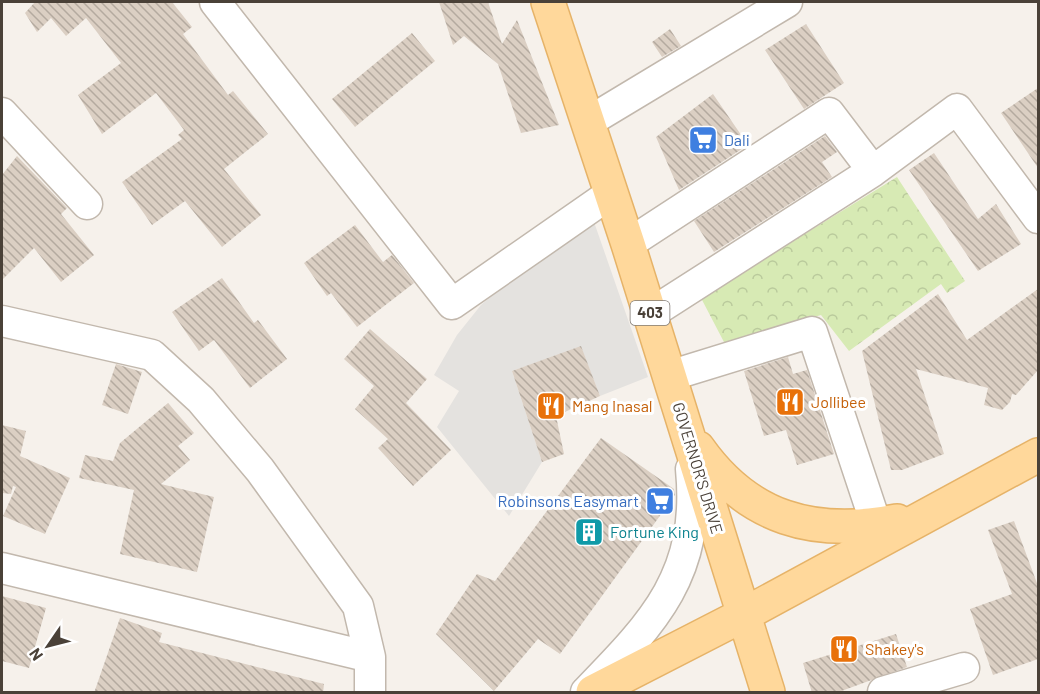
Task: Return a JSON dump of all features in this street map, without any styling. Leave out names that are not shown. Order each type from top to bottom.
[{"type":"main road","name":"GOVERNOR'S DRIVE","points":[[548,2],[688,433],[742,615]]},
{"type":"main road","points":[[688,433],[722,477],[747,499],[774,513],[827,528],[878,532]]},
{"type":"main road","points":[[592,693],[742,615],[878,532],[930,512],[1038,455]]},
{"type":"main road","name":"403","points":[[742,615],[768,693]]},
{"type":"street","points":[[215,2],[452,304],[610,194]]},
{"type":"street","points":[[588,122],[787,2]]},
{"type":"street","points":[[650,314],[873,171],[957,109],[1038,218]]},
{"type":"street","points":[[2,113],[87,204]]},
{"type":"street","points":[[628,244],[829,114],[873,171]]},
{"type":"street","points":[[2,321],[152,355],[201,400],[260,470],[358,606],[370,657],[370,693]]},
{"type":"street","points":[[669,376],[812,332],[878,532]]},
{"type":"street","points":[[586,693],[650,620],[674,583],[684,561],[690,541],[693,514],[688,433]]},
{"type":"street","points":[[2,568],[370,657]]},
{"type":"street","points":[[883,693],[964,668]]},
{"type":"green space","points":[[897,177],[965,281],[947,293],[941,284],[849,351],[821,315],[725,344],[701,298]]},
{"type":"shaded area","points":[[594,222],[648,377],[600,396],[581,347],[512,371],[542,462],[509,516],[437,427],[459,391],[434,375],[457,335],[481,305],[511,279]]},
{"type":"building","points":[[35,2],[172,2],[192,27],[183,34],[228,95],[233,91],[268,134],[224,169],[261,215],[222,247],[185,201],[152,225],[122,182],[182,139],[178,135],[184,130],[156,93],[102,134],[78,95],[121,63],[86,18],[66,36],[51,18],[37,32],[25,13]]},
{"type":"building","points":[[439,2],[488,2],[502,44],[517,20],[559,125],[521,133],[498,64],[464,36],[453,45]]},
{"type":"building","points":[[806,24],[844,83],[804,109],[765,50]]},
{"type":"building","points":[[670,29],[681,46],[662,57],[652,42]]},
{"type":"building","points":[[412,33],[435,61],[355,127],[332,99]]},
{"type":"building","points":[[1038,88],[1038,168],[1001,113]]},
{"type":"building","points":[[713,94],[748,145],[679,190],[656,137]]},
{"type":"building","points":[[825,136],[837,152],[822,162],[832,177],[714,252],[694,221]]},
{"type":"building","points":[[934,153],[978,219],[996,204],[1021,244],[978,271],[909,170]]},
{"type":"building","points":[[17,156],[67,208],[61,214],[94,255],[61,282],[34,248],[2,280],[2,175]]},
{"type":"building","points":[[355,225],[383,262],[392,255],[414,283],[357,327],[331,293],[327,296],[304,263]]},
{"type":"building","points":[[222,278],[254,323],[258,320],[287,359],[250,388],[214,340],[199,351],[172,312]]},
{"type":"building","points":[[1038,289],[1038,370],[1016,395],[1012,394],[1010,402],[1002,410],[984,405],[988,388],[916,369],[944,454],[902,470],[891,470],[862,351],[938,294],[967,340]]},
{"type":"building","points":[[370,329],[427,379],[406,403],[451,450],[413,486],[378,448],[388,439],[355,409],[374,386],[344,359]]},
{"type":"building","name":"Mang Inasal","points":[[581,346],[600,396],[556,416],[564,454],[542,462],[512,371]]},
{"type":"building","name":"Jollibee","points":[[788,357],[793,374],[807,370],[834,454],[797,465],[786,430],[764,436],[744,371]]},
{"type":"building","points":[[116,364],[142,372],[128,414],[102,405]]},
{"type":"building","points":[[168,403],[194,433],[178,446],[190,460],[161,484],[214,497],[197,572],[120,554],[134,490],[79,478],[85,455],[113,461],[120,443]]},
{"type":"building","points":[[2,425],[26,431],[20,456],[70,478],[45,534],[3,516],[16,487],[13,486],[11,494],[2,493]]},
{"type":"building","name":"Fortune King","points":[[601,438],[674,489],[675,495],[560,654],[538,639],[494,691],[436,634],[477,574],[495,581]]},
{"type":"building","points":[[1014,521],[1038,586],[1038,659],[993,675],[970,609],[1012,594],[988,530]]},
{"type":"building","points":[[2,596],[46,608],[29,668],[2,661]]},
{"type":"building","points":[[120,618],[162,633],[159,642],[324,684],[323,693],[94,693]]},
{"type":"building","points":[[896,634],[907,667],[836,693],[812,693],[803,663]]},
{"type":"place","name":"Dali","points":[[703,140]]},
{"type":"place","name":"Jollibee","points":[[790,402]]},
{"type":"place","name":"Mang Inasal","points":[[551,406]]},
{"type":"place","name":"Robinsons Easymart","points":[[660,501]]},
{"type":"place","name":"Fortune King","points":[[589,532]]},
{"type":"place","name":"Shakey's","points":[[844,649]]}]
